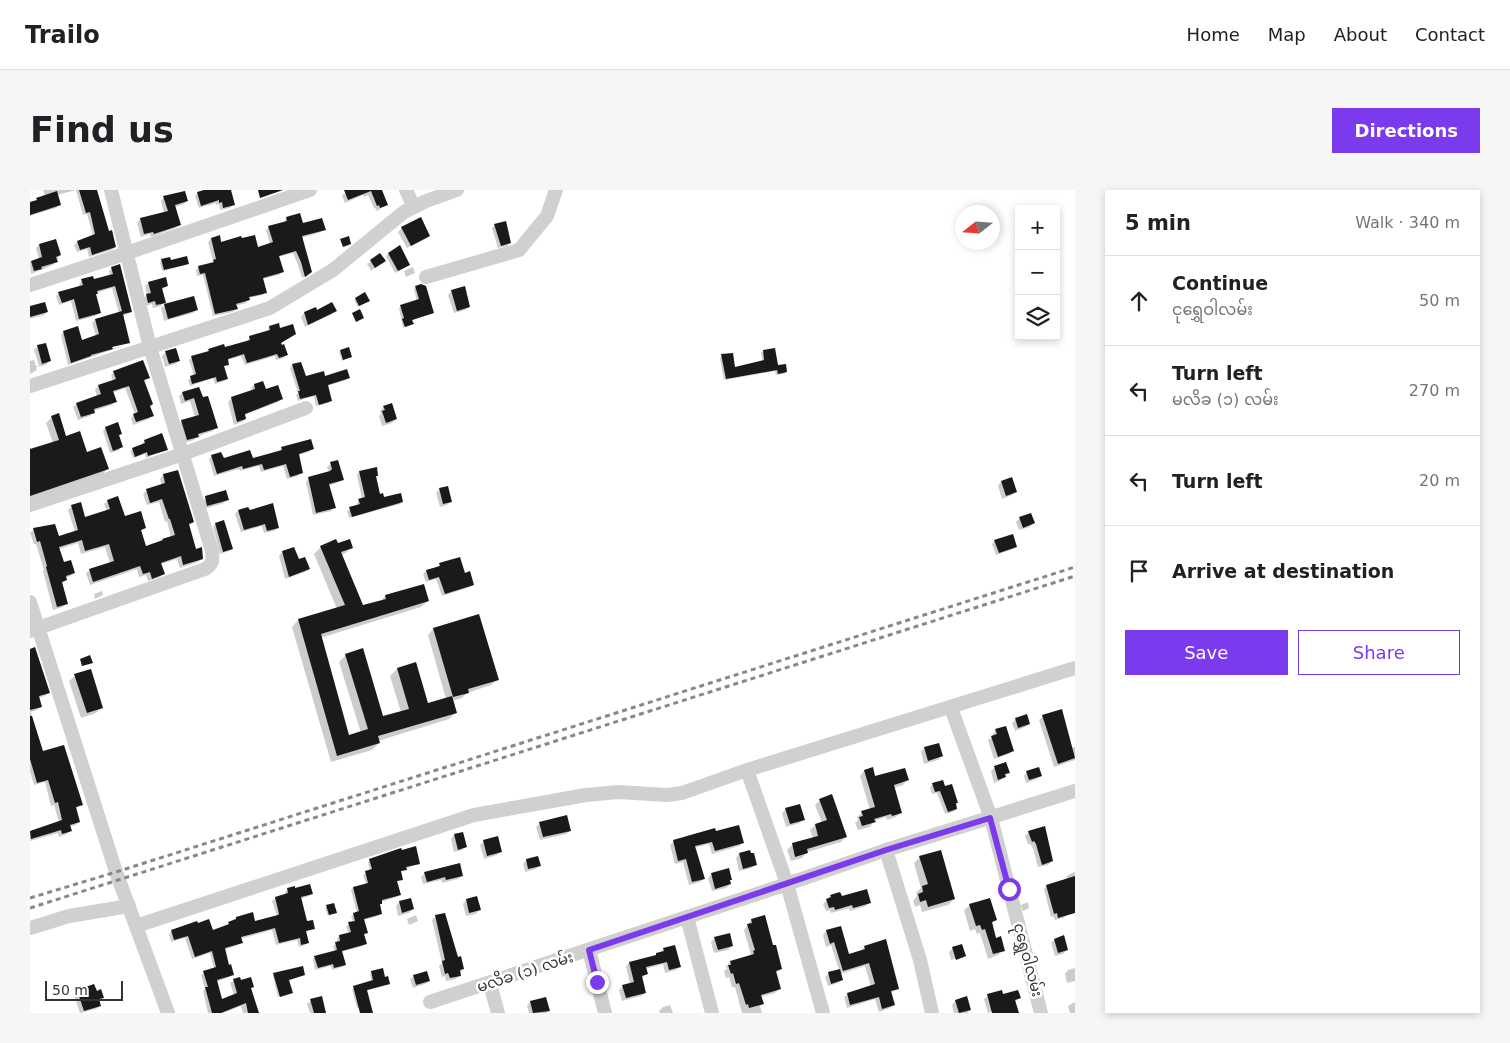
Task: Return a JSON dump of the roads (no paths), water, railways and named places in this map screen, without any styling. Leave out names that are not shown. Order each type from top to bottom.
[{"type":"street","points":[[34,629],[204,569],[211,565],[213,560],[212,550],[150,347],[112,190]]},
{"type":"street","points":[[30,285],[127,254],[310,190]]},
{"type":"street","points":[[406,190],[414,207]]},
{"type":"street","points":[[30,386],[270,308],[333,270],[393,220],[414,207],[457,190]]},
{"type":"street","points":[[426,277],[519,250],[547,216],[556,190]]},
{"type":"street","points":[[30,505],[183,454],[306,408]]},
{"type":"street","points":[[30,602],[34,629],[116,872],[168,1013]]},
{"type":"street","points":[[136,926],[474,816],[514,807],[610,793],[667,795],[682,793],[748,770],[1075,668]]},
{"type":"street","name":"ငုရွှေဝါလမ်း","points":[[951,708],[990,818],[1041,1013]]},
{"type":"street","points":[[748,770],[787,884],[823,1013]]},
{"type":"street","name":"မလိခ (၁) လမ်း","points":[[430,1002],[490,984],[886,850],[1075,791]]},
{"type":"street","points":[[886,850],[920,960],[932,1013]]},
{"type":"street","points":[[30,928],[69,916],[128,906]]},
{"type":"street","points":[[687,916],[712,1013]]},
{"type":"street","points":[[589,950],[605,1013]]},
{"type":"street","points":[[490,984],[498,1013]]},
{"type":"railway","points":[[30,898],[1075,567]]},
{"type":"railway","points":[[30,908],[1075,576]]}]
